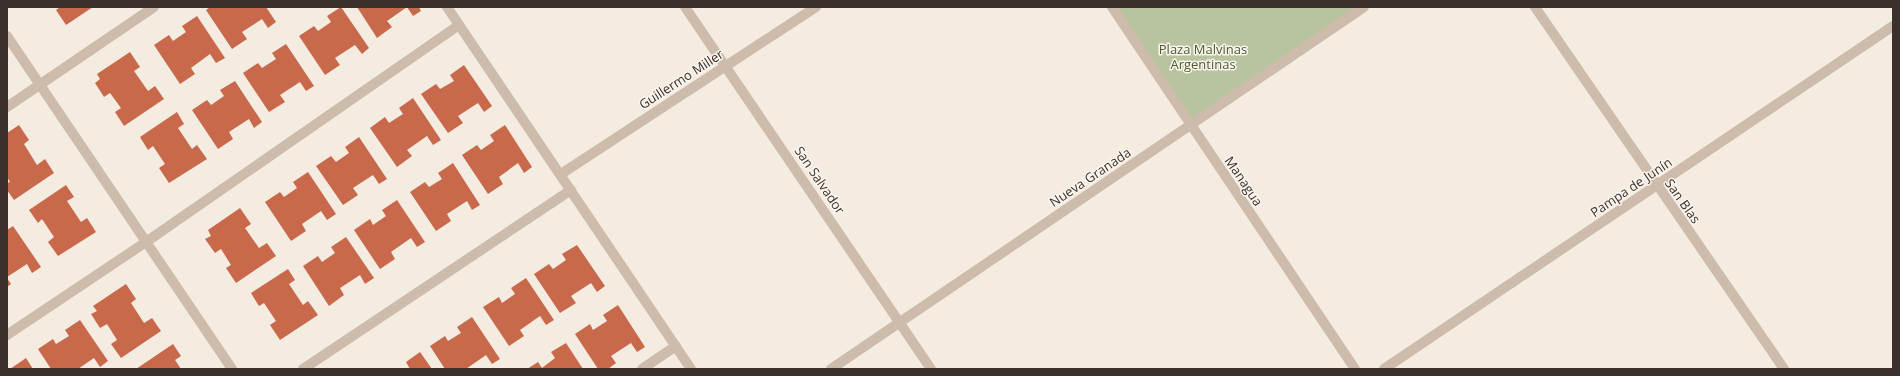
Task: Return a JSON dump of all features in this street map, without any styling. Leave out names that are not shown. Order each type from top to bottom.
[{"type":"street","points":[[7,107],[154,7]]},
{"type":"street","points":[[447,7],[691,369]]},
{"type":"street","name":"San Salvador","points":[[685,7],[931,369]]},
{"type":"street","name":"Guillermo Miller","points":[[561,174],[816,7]]},
{"type":"street","name":"Managua","points":[[1112,7],[1189,124],[1355,369]]},
{"type":"street","name":"Nueva Granada","points":[[831,369],[1189,124],[1364,7]]},
{"type":"street","name":"San Blas","points":[[1535,7],[1784,369]]},
{"type":"street","points":[[7,335],[146,242],[460,25]]},
{"type":"street","name":"Pampa de Junín","points":[[1384,369],[1893,26]]},
{"type":"street","points":[[7,36],[232,369]]},
{"type":"street","points":[[303,369],[571,190]]},
{"type":"street","points":[[642,369],[676,346]]},
{"type":"green space","name":"Plaza Malvinas Argentinas","points":[[1112,7],[1364,7],[1189,124]]},
{"type":"building","points":[[60,7],[93,7],[66,25],[56,10]]},
{"type":"building","points":[[210,7],[266,7],[276,22],[268,28],[262,19],[242,32],[247,39],[232,49],[206,10]]},
{"type":"building","points":[[341,7],[369,48],[362,54],[355,45],[335,58],[340,65],[325,75],[299,36],[314,26],[318,31],[331,22],[327,16]]},
{"type":"building","points":[[357,7],[407,7],[387,21],[392,27],[377,38]]},
{"type":"building","points":[[407,7],[419,7],[421,11],[413,16]]},
{"type":"building","points":[[197,16],[225,58],[216,63],[210,54],[191,68],[195,74],[180,84],[154,45],[169,35],[173,41],[186,32],[182,26]]},
{"type":"building","points":[[286,44],[314,86],[306,91],[300,82],[280,95],[285,102],[269,112],[243,73],[258,63],[262,68],[276,59],[272,53]]},
{"type":"building","points":[[130,52],[140,67],[134,71],[148,91],[155,86],[164,99],[124,126],[115,112],[121,108],[110,93],[104,97],[95,83],[100,79],[97,74]]},
{"type":"building","points":[[464,65],[492,106],[484,112],[478,103],[458,116],[463,123],[448,133],[421,94],[436,84],[440,89],[454,81],[450,75]]},
{"type":"building","points":[[235,81],[262,122],[254,128],[249,119],[229,132],[233,139],[218,149],[192,110],[207,100],[211,105],[224,96],[220,90]]},
{"type":"building","points":[[413,98],[441,140],[433,145],[427,136],[407,150],[412,156],[397,167],[370,128],[385,117],[389,123],[403,114],[399,108]]},
{"type":"building","points":[[177,112],[184,124],[178,128],[192,149],[197,145],[207,159],[169,183],[159,168],[165,164],[153,146],[148,150],[140,137]]},
{"type":"building","points":[[19,125],[29,140],[24,144],[37,165],[45,159],[54,173],[14,200],[7,190],[7,183],[10,182],[7,177],[7,133]]},
{"type":"building","points":[[505,125],[532,167],[524,173],[518,163],[499,177],[503,184],[488,194],[462,155],[477,145],[481,150],[494,141],[490,135]]},
{"type":"building","points":[[359,137],[387,179],[379,184],[373,175],[353,188],[358,195],[343,205],[316,166],[331,156],[336,162],[349,153],[345,147]]},
{"type":"building","points":[[453,163],[480,205],[472,210],[467,201],[447,214],[451,221],[436,231],[410,192],[425,182],[429,187],[442,179],[438,173]]},
{"type":"building","points":[[308,172],[336,214],[327,220],[321,211],[302,224],[306,231],[291,241],[265,202],[280,192],[284,197],[297,188],[293,182]]},
{"type":"building","points":[[66,185],[74,197],[67,201],[81,222],[87,218],[96,232],[58,256],[48,242],[54,237],[42,219],[38,223],[29,210]]},
{"type":"building","points":[[397,200],[425,242],[417,247],[411,238],[391,252],[395,259],[380,269],[354,230],[370,219],[373,225],[386,216],[382,210]]},
{"type":"building","points":[[240,208],[251,224],[245,228],[259,248],[267,243],[276,256],[236,283],[226,268],[231,265],[221,249],[215,253],[205,239],[211,236],[208,230]]},
{"type":"building","points":[[13,226],[41,267],[32,273],[27,264],[7,277],[7,230]]},
{"type":"building","points":[[346,237],[374,278],[365,284],[360,275],[340,288],[344,295],[329,306],[303,266],[318,256],[322,262],[335,253],[331,247]]},
{"type":"building","points":[[577,245],[605,286],[597,292],[591,283],[571,296],[576,303],[560,313],[534,274],[549,264],[553,269],[566,260],[562,254]]},
{"type":"building","points":[[288,269],[295,280],[289,284],[303,305],[308,301],[318,315],[280,340],[270,325],[276,321],[264,303],[259,306],[251,293]]},
{"type":"building","points":[[7,278],[11,284],[7,287]]},
{"type":"building","points":[[526,278],[554,320],[546,325],[540,316],[520,330],[524,336],[509,346],[483,307],[499,297],[502,303],[515,294],[511,288]]},
{"type":"building","points":[[126,284],[136,299],[131,303],[144,323],[152,318],[161,331],[121,358],[111,344],[117,340],[107,324],[100,328],[91,314],[97,311],[93,306]]},
{"type":"building","points":[[618,305],[645,347],[637,352],[631,343],[611,356],[616,363],[608,369],[598,369],[575,334],[590,324],[593,330],[607,321],[603,315]]},
{"type":"building","points":[[472,317],[500,359],[492,364],[486,355],[466,369],[445,369],[430,346],[445,336],[448,341],[461,333],[457,327]]},
{"type":"building","points":[[80,320],[108,361],[100,367],[94,358],[78,369],[51,369],[38,349],[53,339],[56,344],[69,336],[65,330]]},
{"type":"building","points":[[566,343],[583,369],[527,369],[538,362],[542,368],[555,358],[551,352]]},
{"type":"building","points":[[173,344],[181,356],[175,360],[181,369],[136,369]]},
{"type":"building","points":[[420,352],[432,369],[410,369],[406,362]]},
{"type":"building","points":[[26,358],[33,369],[10,369]]}]
